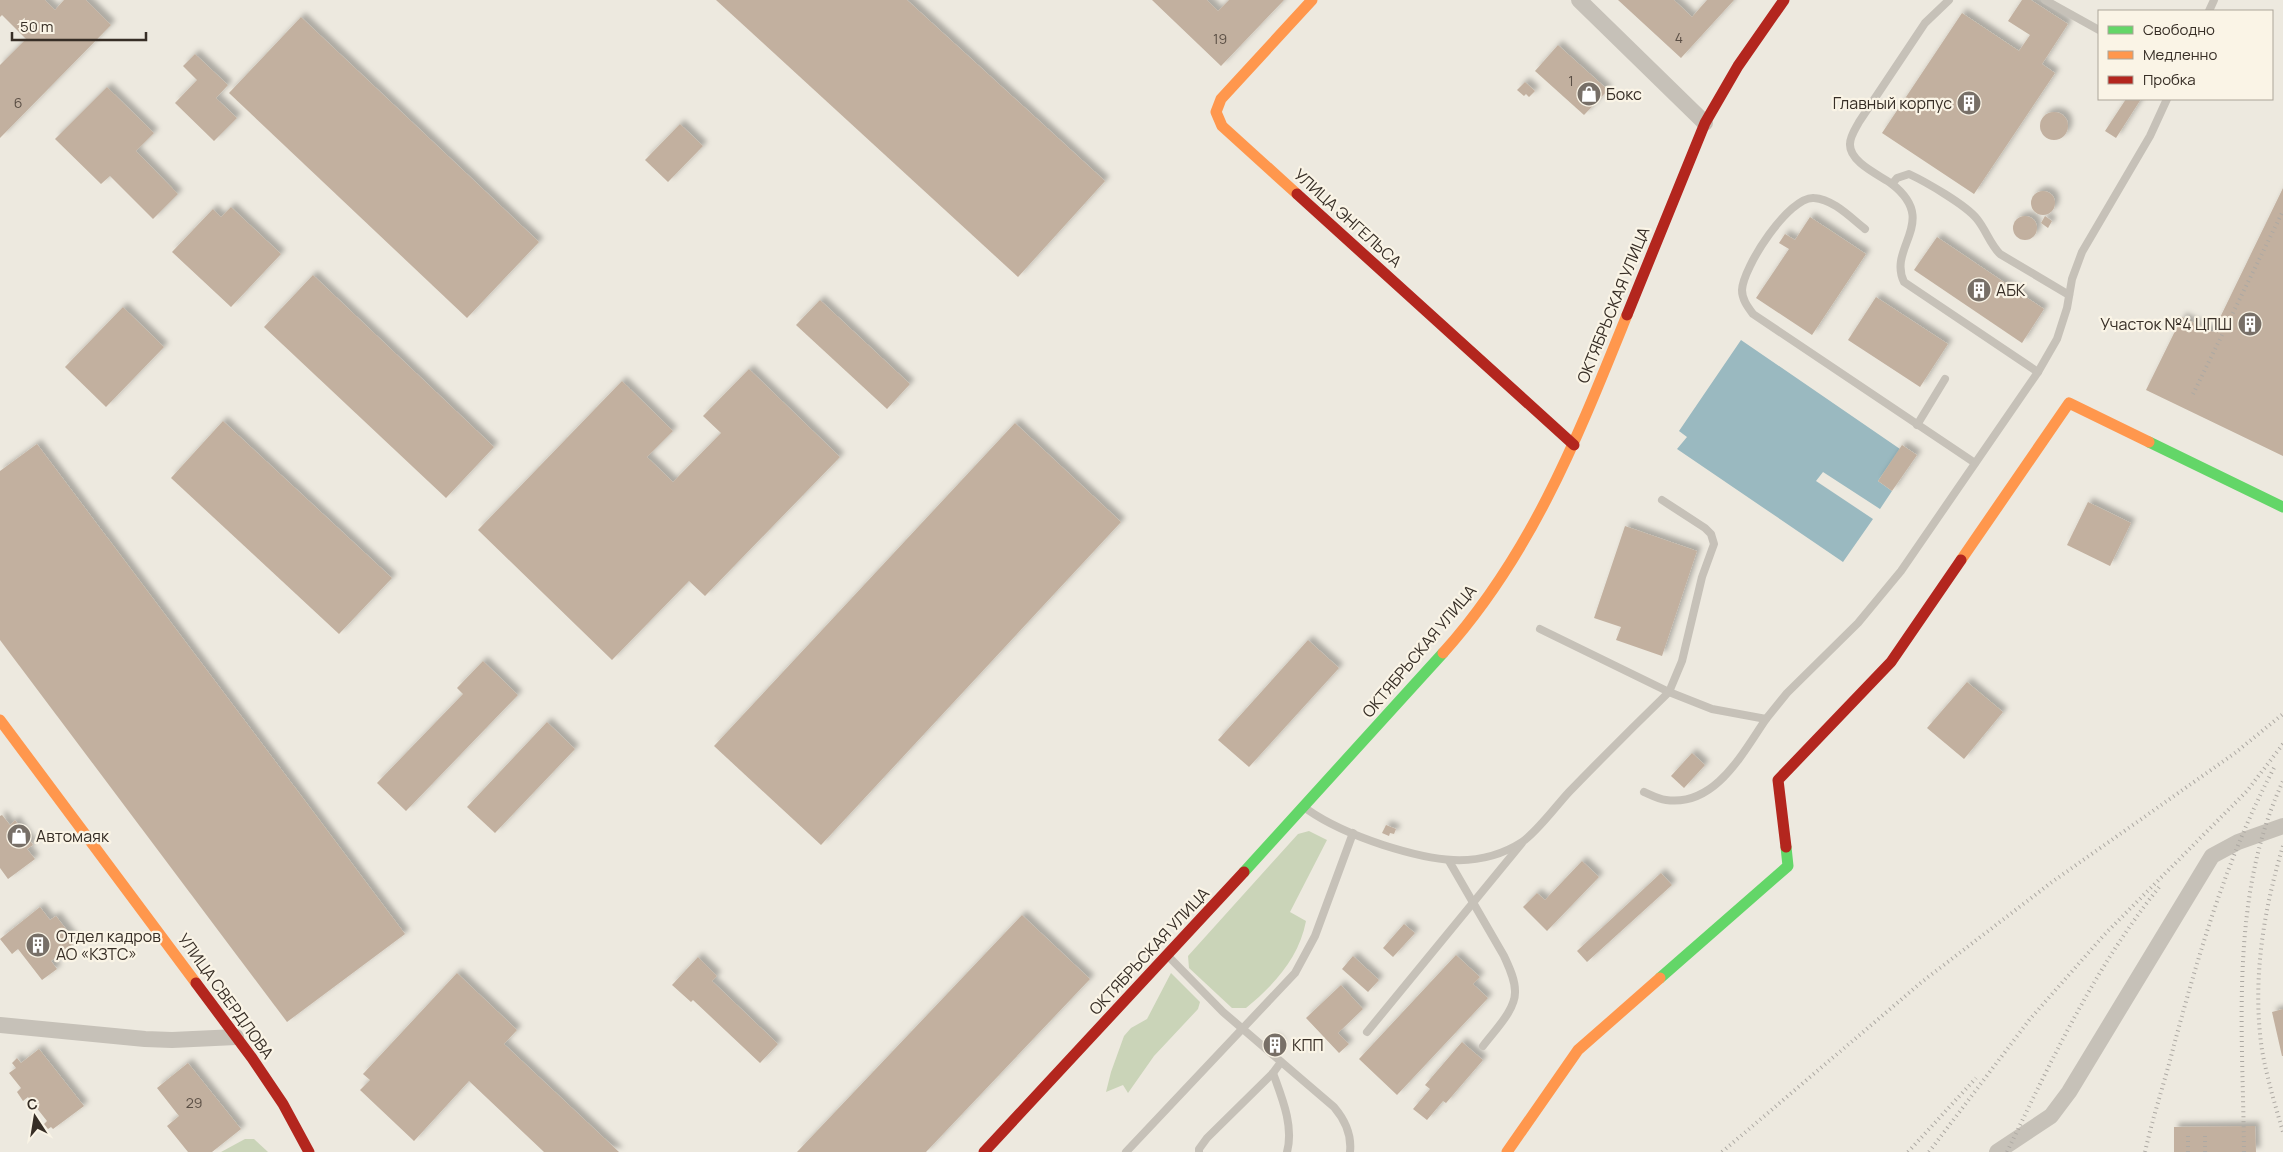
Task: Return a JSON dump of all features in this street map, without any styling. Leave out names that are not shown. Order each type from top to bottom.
[{"type":"main road","name":"УЛИЦА ЭНГЕЛЬСА","points":[[1312,0],[1221,98],[1216,112],[1222,126],[1574,445]]},
{"type":"main road","name":"ОКТЯБРЬСКАЯ УЛИЦА","points":[[984,1152],[1304,807],[1478,610],[1519,549],[1574,445],[1705,123],[1738,66],[1784,0]]},
{"type":"main road","points":[[1507,1152],[1578,1050],[1788,866],[1778,780],[1892,662],[2069,403],[2283,507]]},
{"type":"main road","name":"УЛИЦА СВЕРДЛОВА","points":[[0,720],[236,1037],[283,1104],[310,1152]]},
{"type":"street","points":[[1578,0],[1705,123]]},
{"type":"street","points":[[1997,1152],[2051,1116],[2069,1092],[2212,856],[2238,842],[2283,826]]},
{"type":"street","points":[[0,1025],[145,1039],[236,1037]]},
{"type":"lane","points":[[1949,0],[1925,23],[1859,122],[1851,137],[1850,144],[1855,158],[1892,184],[1904,197],[1914,216],[1913,225],[1903,250],[1901,271],[1904,282],[2038,372]]},
{"type":"lane","points":[[2045,0],[2098,29]]},
{"type":"lane","points":[[1644,792],[1664,800],[1680,801],[1693,798],[1706,791],[1729,771],[1788,693],[1858,623],[1901,571],[2038,372],[2057,339],[2082,252],[2150,136],[2167,100]]},
{"type":"lane","points":[[1892,184],[1896,178],[1909,174],[1968,210],[1977,219],[1993,247],[2000,254],[2069,296]]},
{"type":"lane","points":[[1865,229],[1831,204],[1815,198],[1805,198],[1781,220],[1748,268],[1742,290],[1743,300],[1753,314],[1975,464]]},
{"type":"lane","points":[[1917,424],[1945,379]]},
{"type":"lane","points":[[1367,1032],[1523,841],[1668,692],[1682,660],[1700,584],[1714,544],[1711,534],[1705,528],[1662,500]]},
{"type":"lane","points":[[1540,629],[1668,692],[1712,709],[1766,720]]},
{"type":"lane","points":[[1304,807],[1324,821],[1353,834],[1420,857],[1449,861],[1477,859],[1523,841]]},
{"type":"lane","points":[[1126,1152],[1295,973],[1304,961],[1353,834]]},
{"type":"lane","points":[[1449,861],[1504,956],[1511,973],[1515,992],[1510,1008],[1483,1046]]},
{"type":"lane","points":[[1168,955],[1241,1029],[1326,1099],[1342,1116],[1350,1135],[1350,1152]]},
{"type":"lane","points":[[1199,1152],[1207,1138],[1274,1073],[1281,1062]]},
{"type":"lane","points":[[1274,1073],[1284,1102],[1290,1139],[1287,1152]]},
{"type":"green space","points":[[1309,831],[1327,840],[1290,912],[1306,921],[1298,947],[1284,970],[1266,990],[1246,1008],[1232,1008],[1189,968],[1188,956],[1298,834]]},
{"type":"green space","points":[[1171,973],[1200,1002],[1198,1009],[1154,1056],[1128,1093],[1123,1085],[1106,1092],[1124,1036],[1131,1028],[1147,1019]]},
{"type":"green space","points":[[245,1139],[254,1139],[268,1152],[221,1152]]},
{"type":"water","points":[[1741,340],[1900,449],[1878,481],[1892,491],[1880,509],[1823,472],[1816,481],[1873,519],[1843,562],[1677,449],[1687,437],[1679,431]]},
{"type":"building","points":[[0,0],[45,0],[55,10],[64,0],[86,0],[111,25],[0,138],[0,65],[26,39],[2,15],[0,17]]},
{"type":"building","points":[[716,0],[907,0],[1105,181],[1018,277]]},
{"type":"building","points":[[1152,0],[1207,0],[1218,11],[1229,0],[1284,0],[1221,66]]},
{"type":"building","points":[[1618,0],[1674,0],[1692,17],[1707,0],[1734,0],[1681,58]]},
{"type":"building","name":"Главный корпус","points":[[2022,0],[2031,0],[2068,24],[2042,64],[2055,73],[1974,194],[1882,133],[1962,13],[2019,51],[2030,35],[2008,21]]},
{"type":"building","points":[[301,17],[539,242],[467,318],[229,93]]},
{"type":"building","points":[[1558,45],[1608,90],[1584,115],[1535,71]]},
{"type":"building","points":[[195,54],[228,85],[216,98],[237,118],[214,141],[175,103],[197,80],[183,66]]},
{"type":"building","points":[[1525,82],[1535,91],[1529,97],[1526,94],[1524,96],[1517,90]]},
{"type":"building","points":[[107,87],[154,133],[136,151],[178,194],[153,219],[110,176],[101,184],[55,139]]},
{"type":"building","points":[[2125,100],[2140,100],[2116,138],[2105,131]]},
{"type":"building","points":[[2054,112],[2064,116],[2068,126],[2064,136],[2054,140],[2044,136],[2040,126],[2044,116]]},
{"type":"building","points":[[680,124],[703,146],[668,182],[645,160]]},
{"type":"building","name":"Участок №4 ЦПШ","points":[[2283,188],[2283,456],[2146,390],[2182,317],[2213,332]]},
{"type":"building","points":[[2043,191],[2048,192],[2054,198],[2054,208],[2048,214],[2043,215],[2038,214],[2032,208],[2031,203],[2032,198],[2038,192]]},
{"type":"building","points":[[231,207],[281,254],[231,307],[172,252],[213,209],[221,217]]},
{"type":"building","points":[[2025,216],[2030,217],[2036,223],[2036,233],[2030,239],[2025,240],[2020,239],[2014,233],[2013,228],[2014,223],[2020,217]]},
{"type":"building","points":[[2045,216],[2052,221],[2048,228],[2041,223]]},
{"type":"building","points":[[1810,217],[1866,254],[1812,335],[1756,298],[1789,249],[1779,243],[1785,234],[1795,240]]},
{"type":"building","name":"АБК","points":[[1937,237],[2044,309],[2022,343],[1914,270]]},
{"type":"building","points":[[313,275],[494,447],[446,498],[264,327]]},
{"type":"building","points":[[1876,297],[1948,344],[1920,387],[1848,340]]},
{"type":"building","points":[[820,300],[910,384],[887,409],[796,325]]},
{"type":"building","points":[[123,307],[164,347],[106,407],[65,367]]},
{"type":"building","points":[[749,369],[840,457],[705,596],[689,581],[612,660],[478,530],[622,381],[673,431],[647,457],[673,482],[721,433],[703,416]]},
{"type":"building","points":[[223,421],[392,578],[339,634],[171,478]]},
{"type":"building","points":[[1015,423],[1121,522],[821,845],[714,746]]},
{"type":"building","points":[[37,444],[405,934],[287,1022],[0,640],[0,471]]},
{"type":"building","points":[[1902,445],[1917,455],[1892,491],[1878,481]]},
{"type":"building","points":[[2088,502],[2131,523],[2110,566],[2067,545]]},
{"type":"building","points":[[1625,526],[1697,551],[1662,656],[1616,640],[1621,627],[1594,618]]},
{"type":"building","points":[[1308,640],[1339,668],[1249,767],[1218,740]]},
{"type":"building","points":[[483,661],[518,695],[406,811],[377,783],[463,694],[457,688]]},
{"type":"building","points":[[1967,682],[2003,712],[1964,759],[1927,728]]},
{"type":"building","points":[[547,722],[575,749],[495,833],[467,807]]},
{"type":"building","points":[[1692,753],[1705,765],[1684,788],[1671,776]]},
{"type":"building","points":[[2,815],[10,825],[15,820],[33,845],[27,849],[35,859],[8,879],[0,868],[0,816]]},
{"type":"building","points":[[1386,825],[1396,829],[1394,834],[1390,833],[1389,836],[1382,833]]},
{"type":"building","points":[[1582,861],[1599,877],[1547,931],[1523,907],[1537,893],[1545,900]]},
{"type":"building","points":[[1661,873],[1672,885],[1587,962],[1577,951]]},
{"type":"building","name":"Отдел кадров АО «КЗТС»","points":[[40,907],[50,920],[56,916],[76,942],[51,961],[57,969],[42,980],[18,949],[12,954],[0,939]]},
{"type":"building","points":[[1022,915],[1090,979],[926,1152],[797,1152]]},
{"type":"building","points":[[1404,924],[1415,933],[1393,957],[1383,948]]},
{"type":"building","points":[[1456,955],[1480,977],[1473,984],[1488,998],[1397,1095],[1359,1059]]},
{"type":"building","points":[[1353,956],[1379,980],[1368,992],[1342,969]]},
{"type":"building","points":[[698,957],[717,976],[712,981],[778,1044],[760,1063],[693,1000],[691,1002],[672,985]]},
{"type":"building","points":[[457,973],[517,1030],[504,1044],[619,1152],[544,1152],[469,1081],[414,1141],[360,1090],[370,1080],[363,1074]]},
{"type":"building","points":[[1341,985],[1363,1009],[1338,1033],[1349,1044],[1339,1053],[1306,1018]]},
{"type":"building","points":[[2283,1009],[2283,1056],[2282,1056],[2272,1012]]},
{"type":"building","name":"КПП","points":[[1274,1038],[1281,1044],[1275,1052],[1268,1045]]},
{"type":"building","points":[[1462,1042],[1483,1060],[1446,1103],[1443,1101],[1427,1120],[1413,1109],[1430,1089],[1425,1085]]},
{"type":"building","points":[[39,1049],[84,1106],[53,1129],[51,1127],[48,1129],[44,1124],[47,1121],[28,1097],[23,1101],[17,1092],[21,1088],[9,1073],[16,1068],[12,1063],[17,1058],[21,1063]]},
{"type":"building","points":[[188,1063],[241,1129],[212,1152],[188,1152],[167,1126],[179,1116],[157,1088]]},
{"type":"building","points":[[2255,1126],[2256,1152],[2174,1152],[2174,1127]]},
{"type":"railway","points":[[2193,394],[2283,211]]},
{"type":"railway","points":[[1722,1152],[1923,981],[2052,882],[2235,753],[2283,714]]},
{"type":"railway","points":[[1929,1152],[2030,1019],[2104,935],[2247,791],[2283,744]]},
{"type":"railway","points":[[2145,1152],[2205,938],[2243,833],[2275,766]]},
{"type":"railway","points":[[2244,1152],[2242,1011],[2247,917],[2254,870],[2266,825],[2283,781]]},
{"type":"railway","points":[[2283,846],[2265,922],[2261,947],[2258,999],[2262,1050],[2283,1132]]},
{"type":"railway","points":[[2007,1152],[2076,1014],[2115,949],[2160,886]]},
{"type":"railway","points":[[1908,1152],[1976,1078]]},
{"type":"railway","points":[[2188,1136],[2188,1152]]},
{"type":"railway","points":[[2205,1136],[2205,1152]]},
{"type":"traffic: fast","points":[[2149,442],[2283,507]]},
{"type":"traffic: fast","points":[[1244,872],[1443,653]]},
{"type":"traffic: fast","points":[[1660,978],[1788,866],[1786,847]]},
{"type":"traffic: slow","points":[[1297,194],[1222,126],[1216,112],[1221,99],[1312,0]]},
{"type":"traffic: slow","points":[[1443,653],[1474,615],[1502,575],[1550,492],[1571,449],[1627,315]]},
{"type":"traffic: slow","points":[[1961,560],[2069,403],[2149,442]]},
{"type":"traffic: slow","points":[[0,720],[196,983]]},
{"type":"traffic: slow","points":[[1507,1152],[1578,1050],[1660,978]]},
{"type":"traffic: jam","points":[[1627,315],[1705,123],[1738,66],[1784,0]]},
{"type":"traffic: jam","points":[[1297,194],[1574,445]]},
{"type":"traffic: jam","points":[[1786,847],[1778,780],[1891,662],[1961,560]]},
{"type":"traffic: jam","points":[[984,1152],[1244,872]]},
{"type":"traffic: jam","points":[[196,983],[252,1058],[283,1104],[309,1152]]},
{"type":"place","name":"Бокс","points":[[1589,94]]},
{"type":"place","name":"Главный корпус","points":[[1969,103]]},
{"type":"place","name":"АБК","points":[[1979,290]]},
{"type":"place","name":"Участок №4 ЦПШ","points":[[2250,324]]},
{"type":"place","name":"Автомаяк","points":[[19,836]]},
{"type":"place","name":"Отдел кадров АО «КЗТС»","points":[[38,945]]},
{"type":"place","name":"КПП","points":[[1275,1045]]}]
